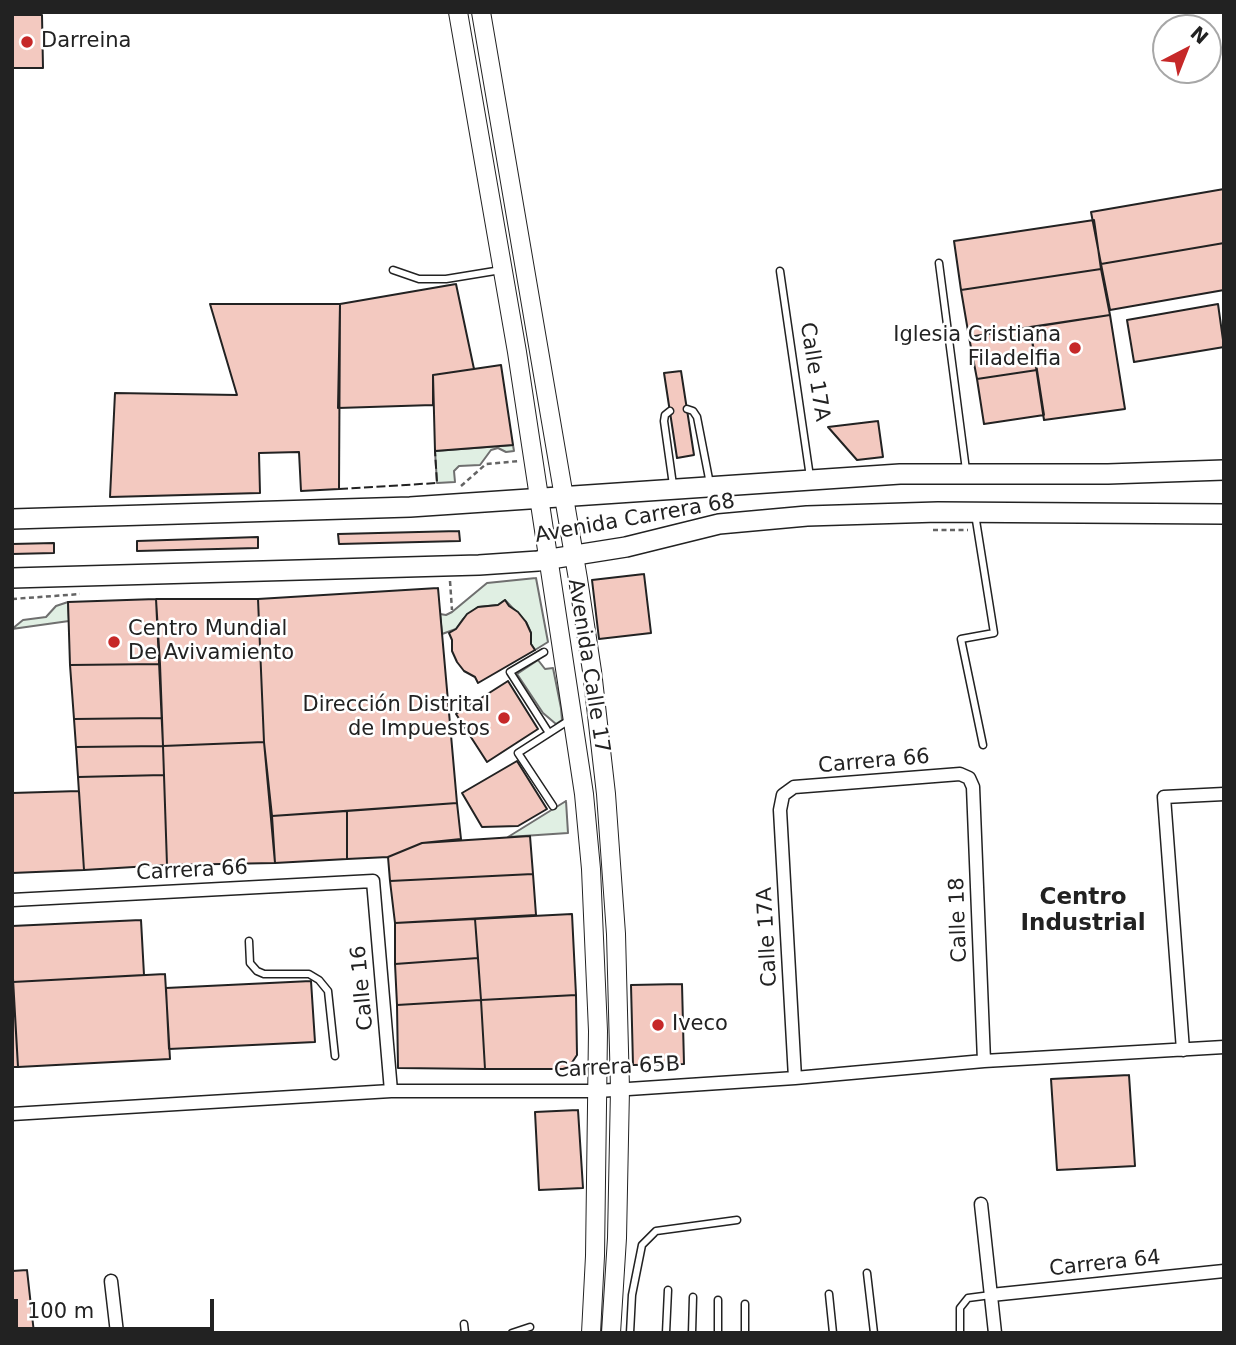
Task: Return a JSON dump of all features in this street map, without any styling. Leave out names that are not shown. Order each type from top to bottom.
[{"type":"main road","name":"Avenida Carrera 68","points":[[12,519],[329,510],[565,498],[811,479],[967,473],[1108,474],[1224,470]]},
{"type":"main road","name":"Avenida Carrera 68","points":[[12,578],[467,565],[548,559],[626,547],[689,530],[749,521],[845,515],[976,521],[1224,514]]},
{"type":"street","name":"Avenida Calle 17","points":[[458,12],[503,270],[584,794],[591,869],[598,1031],[591,1333]]},
{"type":"street","name":"Avenida Calle 17","points":[[481,12],[565,498],[592,671],[606,794],[616,934],[620,1089],[617,1238],[611,1333]]},
{"type":"street","name":"Carrera 66","points":[[783,795],[794,788],[808,786],[960,774],[969,778]]},
{"type":"street","name":"Calle 18","points":[[969,778],[974,787],[984,1061]]},
{"type":"street","points":[[584,794],[606,794]]},
{"type":"street","points":[[1183,1050],[1164,797],[1224,794]]},
{"type":"street","name":"Calle 17A","points":[[783,795],[780,810],[795,1077]]},
{"type":"street","name":"Carrera 66","points":[[12,900],[373,881]]},
{"type":"street","name":"Calle 16","points":[[373,881],[391,1091]]},
{"type":"street","name":"Carrera 65B","points":[[12,1114],[391,1091],[598,1091],[984,1061],[1224,1047]]},
{"type":"street","points":[[981,1204],[995,1333]]},
{"type":"street","name":"Carrera 64","points":[[991,1296],[1223,1274]]},
{"type":"street","points":[[111,1281],[117,1333]]},
{"type":"lane","points":[[939,263],[967,473]]},
{"type":"lane","points":[[393,270],[419,279],[446,279],[503,270]]},
{"type":"lane","name":"Calle 17A","points":[[780,271],[811,479]]},
{"type":"lane","points":[[687,409],[693,411],[697,417],[710,487]]},
{"type":"lane","points":[[670,411],[665,415],[664,421],[674,490]]},
{"type":"lane","points":[[976,521],[994,633],[961,639],[983,745]]},
{"type":"lane","points":[[544,652],[510,673],[549,733]]},
{"type":"lane","points":[[553,806],[518,753],[573,719]]},
{"type":"lane","points":[[249,941],[250,963],[257,971],[264,974],[309,974],[319,980],[328,991],[335,1056]]},
{"type":"lane","points":[[630,1333],[632,1295],[642,1245],[656,1231],[737,1220]]},
{"type":"lane","points":[[867,1273],[874,1333]]},
{"type":"lane","points":[[666,1333],[668,1290]]},
{"type":"lane","points":[[829,1294],[833,1333]]},
{"type":"lane","points":[[960,1333],[960,1308],[968,1298],[991,1296]]},
{"type":"lane","points":[[692,1333],[694,1297]]},
{"type":"lane","points":[[718,1300],[718,1333]]},
{"type":"lane","points":[[745,1304],[745,1333]]},
{"type":"lane","points":[[464,1324],[465,1333]]},
{"type":"lane","points":[[512,1333],[530,1327]]},
{"type":"path","points":[[458,489],[486,464],[523,461]]},
{"type":"path","points":[[923,530],[976,521]]},
{"type":"path","points":[[450,581],[452,610]]},
{"type":"green space","points":[[513,445],[514,451],[506,452],[498,448],[491,450],[480,465],[459,466],[454,471],[455,482],[437,483],[435,451]]},
{"type":"green space","points":[[536,578],[548,642],[535,650],[526,622],[505,600],[498,605],[478,607],[463,619],[456,629],[442,634],[440,614],[452,612],[487,583]]},
{"type":"green space","points":[[68,602],[69,621],[12,629],[23,620],[46,617],[56,606]]},
{"type":"green space","points":[[538,660],[545,669],[553,668],[562,720],[556,724],[543,713],[517,674]]},
{"type":"green space","points":[[566,801],[568,833],[508,837]]},
{"type":"building","name":"Darreina","points":[[12,15],[42,15],[43,68],[12,68]]},
{"type":"building","points":[[1224,189],[1224,243],[1101,264],[1091,212]]},
{"type":"building","points":[[1094,220],[1101,269],[961,290],[954,241]]},
{"type":"building","points":[[1224,243],[1224,290],[1110,310],[1101,264]]},
{"type":"building","points":[[1101,269],[1110,315],[969,337],[961,290]]},
{"type":"building","points":[[456,284],[474,369],[433,375],[433,405],[338,408],[340,304]]},
{"type":"building","points":[[210,304],[340,304],[339,489],[301,491],[299,452],[259,453],[260,493],[110,497],[115,393],[237,395]]},
{"type":"building","points":[[1218,304],[1224,347],[1134,362],[1127,320]]},
{"type":"building","name":"Iglesia Cristiana Filadelfia","points":[[1110,315],[1125,409],[1044,420],[1030,327]]},
{"type":"building","points":[[1030,327],[1037,370],[977,379],[969,337]]},
{"type":"building","points":[[501,365],[513,445],[435,451],[433,375]]},
{"type":"building","points":[[1037,370],[1044,415],[984,424],[977,379]]},
{"type":"building","points":[[681,371],[694,455],[677,458],[664,373]]},
{"type":"building","points":[[878,421],[883,457],[857,460],[828,427]]},
{"type":"building","points":[[459,531],[460,541],[339,544],[338,534]]},
{"type":"building","points":[[258,537],[258,548],[137,551],[137,541]]},
{"type":"building","points":[[54,543],[54,553],[12,554],[12,544]]},
{"type":"building","points":[[644,574],[651,633],[599,639],[592,580]]},
{"type":"building","name":"Centro Mundial De Avivamiento","points":[[438,588],[457,803],[272,816],[264,742],[258,599]]},
{"type":"building","name":"Centro Mundial De Avivamiento","points":[[156,599],[160,664],[70,665],[68,602]]},
{"type":"building","points":[[156,599],[258,599],[264,742],[163,746]]},
{"type":"building","points":[[505,600],[526,622],[535,650],[478,683],[475,677],[464,671],[457,662],[449,633],[456,629],[467,614],[478,607],[498,605]]},
{"type":"building","points":[[160,664],[162,718],[74,719],[70,665]]},
{"type":"building","points":[[508,681],[538,729],[487,762],[456,714]]},
{"type":"building","points":[[162,718],[163,746],[76,747],[74,719]]},
{"type":"building","points":[[264,742],[275,863],[167,865],[163,746]]},
{"type":"building","points":[[163,746],[164,775],[78,777],[76,747]]},
{"type":"building","points":[[517,761],[547,809],[518,826],[482,827],[462,793]]},
{"type":"building","points":[[164,775],[167,865],[84,870],[78,777]]},
{"type":"building","points":[[79,791],[84,870],[12,873],[12,793]]},
{"type":"building","points":[[457,803],[461,839],[422,843],[388,857],[347,859],[347,811]]},
{"type":"building","points":[[347,811],[347,859],[275,863],[272,816]]},
{"type":"building","points":[[530,836],[533,874],[390,881],[388,857],[422,843]]},
{"type":"building","points":[[533,874],[536,915],[395,923],[390,881]]},
{"type":"building","points":[[572,914],[576,995],[481,1000],[475,919]]},
{"type":"building","points":[[475,919],[478,958],[395,964],[395,923]]},
{"type":"building","points":[[141,920],[144,975],[13,982],[12,926]]},
{"type":"building","points":[[478,958],[481,1000],[397,1005],[395,964]]},
{"type":"building","points":[[12,961],[18,1067],[12,1067]]},
{"type":"building","points":[[165,974],[170,1059],[18,1067],[13,982]]},
{"type":"building","points":[[311,981],[315,1042],[169,1049],[166,988]]},
{"type":"building","name":"Iveco","points":[[682,984],[684,1064],[633,1065],[631,985]]},
{"type":"building","points":[[576,995],[577,1055],[569,1067],[485,1069],[481,1000]]},
{"type":"building","points":[[481,1000],[485,1069],[398,1068],[397,1005]]},
{"type":"building","points":[[1129,1075],[1135,1166],[1057,1170],[1051,1079]]},
{"type":"building","points":[[578,1110],[583,1188],[539,1190],[535,1112]]},
{"type":"building","points":[[27,1270],[34,1333],[12,1333],[12,1271]]},
{"type":"fence","points":[[339,489],[437,483],[435,451]]},
{"type":"place","name":"Darreina","points":[[27,42]]},
{"type":"place","name":"Iglesia Cristiana Filadelfia","points":[[1075,348]]},
{"type":"place","name":"Centro Mundial De Avivamiento","points":[[114,642]]},
{"type":"place","name":"Dirección Distrital de Impuestos","points":[[504,718]]},
{"type":"place","name":"Iveco","points":[[658,1025]]},
{"type":"district","name":"Centro Industrial","points":[[1083,911]]}]
